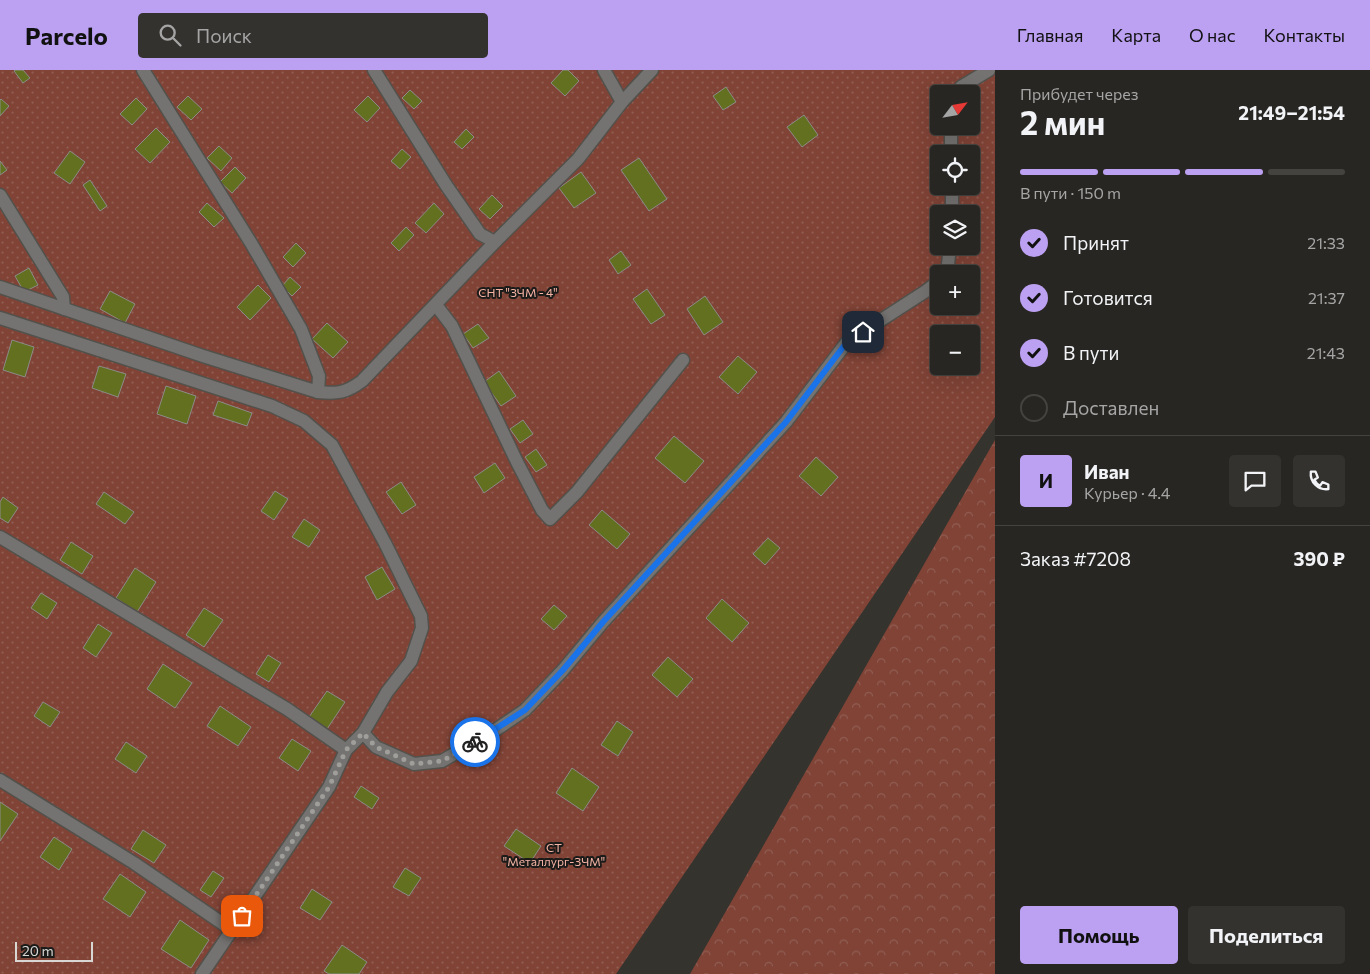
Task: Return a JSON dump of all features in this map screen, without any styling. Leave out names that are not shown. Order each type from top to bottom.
[{"type":"lane","points":[[143,70],[242,228],[301,329],[319,376],[318,392]]},
{"type":"lane","points":[[374,70],[446,186],[480,234],[495,242]]},
{"type":"lane","points":[[604,70],[622,102]]},
{"type":"lane","points":[[0,287],[203,356],[318,392],[334,394],[350,390],[362,381],[495,242],[578,159],[622,102],[652,70]]},
{"type":"lane","points":[[964,85],[989,70]]},
{"type":"lane","points":[[0,195],[63,297],[64,309]]},
{"type":"lane","points":[[363,733],[376,747],[414,764],[442,761],[494,731],[525,710],[786,422],[847,342],[930,288]]},
{"type":"lane","points":[[436,305],[452,326],[517,462],[542,510],[550,519],[577,492],[683,360]]},
{"type":"lane","points":[[0,318],[272,406],[304,421],[332,444],[385,542],[421,616],[422,628],[411,661],[386,692],[363,733],[346,750],[329,787],[202,974]]},
{"type":"lane","points":[[0,536],[287,709],[346,750]]},
{"type":"lane","points":[[0,780],[134,864],[232,930]]},
{"type":"green space","points":[[0,70],[995,70],[995,417],[616,974],[0,974]]},
{"type":"green space","points":[[995,440],[995,974],[690,974]]},
{"type":"building","points":[[15,70],[23,70],[30,78],[23,83]]},
{"type":"building","points":[[563,70],[568,70],[579,81],[565,96],[551,83]]},
{"type":"building","points":[[726,87],[736,102],[723,110],[713,96]]},
{"type":"building","points":[[410,90],[422,101],[414,109],[402,98]]},
{"type":"building","points":[[188,96],[202,109],[191,120],[177,107]]},
{"type":"building","points":[[368,96],[380,108],[367,122],[354,110]]},
{"type":"building","points":[[136,98],[147,109],[132,125],[120,114]]},
{"type":"building","points":[[0,100],[9,106],[0,116]]},
{"type":"building","points":[[804,115],[818,135],[802,147],[787,127]]},
{"type":"building","points":[[156,128],[170,142],[150,163],[135,149]]},
{"type":"building","points":[[466,129],[474,137],[462,149],[454,142]]},
{"type":"building","points":[[219,146],[232,158],[221,171],[207,158]]},
{"type":"building","points":[[402,149],[411,157],[400,169],[391,161]]},
{"type":"building","points":[[70,151],[85,162],[70,184],[54,173]]},
{"type":"building","points":[[639,158],[667,199],[649,211],[621,170]]},
{"type":"building","points":[[0,161],[7,170],[0,175]]},
{"type":"building","points":[[235,167],[246,178],[232,193],[220,182]]},
{"type":"building","points":[[581,172],[596,193],[574,208],[559,188]]},
{"type":"building","points":[[90,180],[107,206],[100,211],[83,185]]},
{"type":"building","points":[[492,195],[503,206],[490,219],[479,209]]},
{"type":"building","points":[[207,203],[224,218],[214,227],[199,212]]},
{"type":"building","points":[[434,203],[444,214],[426,233],[415,223]]},
{"type":"building","points":[[406,227],[414,235],[399,251],[391,243]]},
{"type":"building","points":[[296,243],[306,253],[293,267],[283,257]]},
{"type":"building","points":[[621,251],[631,265],[618,274],[609,260]]},
{"type":"building","points":[[29,268],[38,285],[24,292],[15,276]]},
{"type":"building","points":[[290,277],[301,287],[292,296],[282,286]]},
{"type":"building","points":[[258,285],[271,298],[250,320],[237,307]]},
{"type":"building","points":[[647,289],[665,315],[651,324],[633,299]]},
{"type":"building","points":[[110,291],[135,304],[125,323],[100,309]]},
{"type":"building","points":[[705,296],[723,322],[704,335],[687,309]]},
{"type":"building","points":[[327,323],[348,342],[333,358],[312,339]]},
{"type":"building","points":[[478,324],[489,338],[473,348],[463,334]]},
{"type":"building","points":[[12,340],[34,347],[25,377],[3,370]]},
{"type":"building","points":[[738,356],[757,372],[738,394],[719,377]]},
{"type":"building","points":[[99,366],[126,374],[118,397],[92,388]]},
{"type":"building","points":[[499,371],[516,396],[501,406],[484,382]]},
{"type":"building","points":[[166,386],[196,396],[187,424],[157,414]]},
{"type":"building","points":[[218,401],[252,413],[247,426],[213,415]]},
{"type":"building","points":[[523,420],[533,434],[520,443],[510,429]]},
{"type":"building","points":[[674,436],[704,461],[685,483],[655,458]]},
{"type":"building","points":[[536,449],[547,465],[536,472],[525,457]]},
{"type":"building","points":[[816,457],[838,477],[821,496],[799,476]]},
{"type":"building","points":[[495,463],[505,478],[484,493],[474,477]]},
{"type":"building","points":[[401,482],[416,505],[402,514],[386,492]]},
{"type":"building","points":[[275,491],[288,499],[274,520],[261,511]]},
{"type":"building","points":[[104,492],[134,512],[125,524],[96,504]]},
{"type":"building","points":[[3,497],[18,508],[8,523],[0,518],[0,502]]},
{"type":"building","points":[[602,510],[630,534],[617,549],[589,525]]},
{"type":"building","points":[[304,519],[320,530],[309,547],[292,537]]},
{"type":"building","points":[[768,538],[780,548],[765,565],[753,554]]},
{"type":"building","points":[[71,542],[93,556],[82,574],[60,560]]},
{"type":"building","points":[[382,567],[395,589],[377,600],[365,577]]},
{"type":"building","points":[[135,568],[156,582],[137,612],[116,598]]},
{"type":"building","points":[[41,593],[57,603],[47,619],[31,608]]},
{"type":"building","points":[[722,599],[749,623],[732,642],[706,618]]},
{"type":"building","points":[[554,605],[567,616],[554,630],[541,619]]},
{"type":"building","points":[[204,608],[223,620],[204,647],[186,635]]},
{"type":"building","points":[[98,624],[112,633],[96,657],[83,648]]},
{"type":"building","points":[[268,655],[281,663],[269,682],[256,674]]},
{"type":"building","points":[[668,657],[693,679],[677,697],[652,675]]},
{"type":"building","points":[[163,664],[192,683],[175,708],[147,689]]},
{"type":"building","points":[[327,691],[345,702],[327,729],[309,717]]},
{"type":"building","points":[[43,702],[60,712],[50,727],[34,716]]},
{"type":"building","points":[[220,706],[251,727],[238,746],[207,726]]},
{"type":"building","points":[[617,721],[633,732],[618,756],[601,745]]},
{"type":"building","points":[[292,739],[311,751],[298,771],[279,758]]},
{"type":"building","points":[[126,742],[147,756],[136,773],[115,759]]},
{"type":"building","points":[[572,768],[599,787],[583,811],[556,793]]},
{"type":"building","points":[[361,786],[379,798],[372,809],[354,797]]},
{"type":"building","points":[[0,802],[18,814],[0,841]]},
{"type":"building","points":[[516,829],[541,846],[530,863],[504,846]]},
{"type":"building","points":[[143,830],[166,845],[154,863],[131,849]]},
{"type":"building","points":[[54,837],[72,849],[59,870],[40,857]]},
{"type":"building","points":[[405,868],[421,878],[409,896],[393,887]]},
{"type":"building","points":[[213,871],[224,878],[211,897],[200,890]]},
{"type":"building","points":[[120,874],[146,892],[130,917],[103,899]]},
{"type":"building","points":[[312,889],[332,902],[320,920],[300,908]]},
{"type":"building","points":[[180,920],[209,940],[191,968],[161,949]]},
{"type":"building","points":[[342,945],[367,962],[359,974],[329,974],[324,971]]},
{"type":"way so far","points":[[242,916],[329,787],[346,750],[363,733],[376,747],[414,764],[442,761],[475,742]]},
{"type":"route","points":[[475,742],[525,710],[563,670],[603,622],[786,422],[847,342],[863,332]]},
{"type":"park label","name":"СНТ \"ЗЧМ - 4\"","points":[[518,293]]},
{"type":"park label","name":"СТ \"Металлург-ЗЧМ\"","points":[[554,855]]}]
